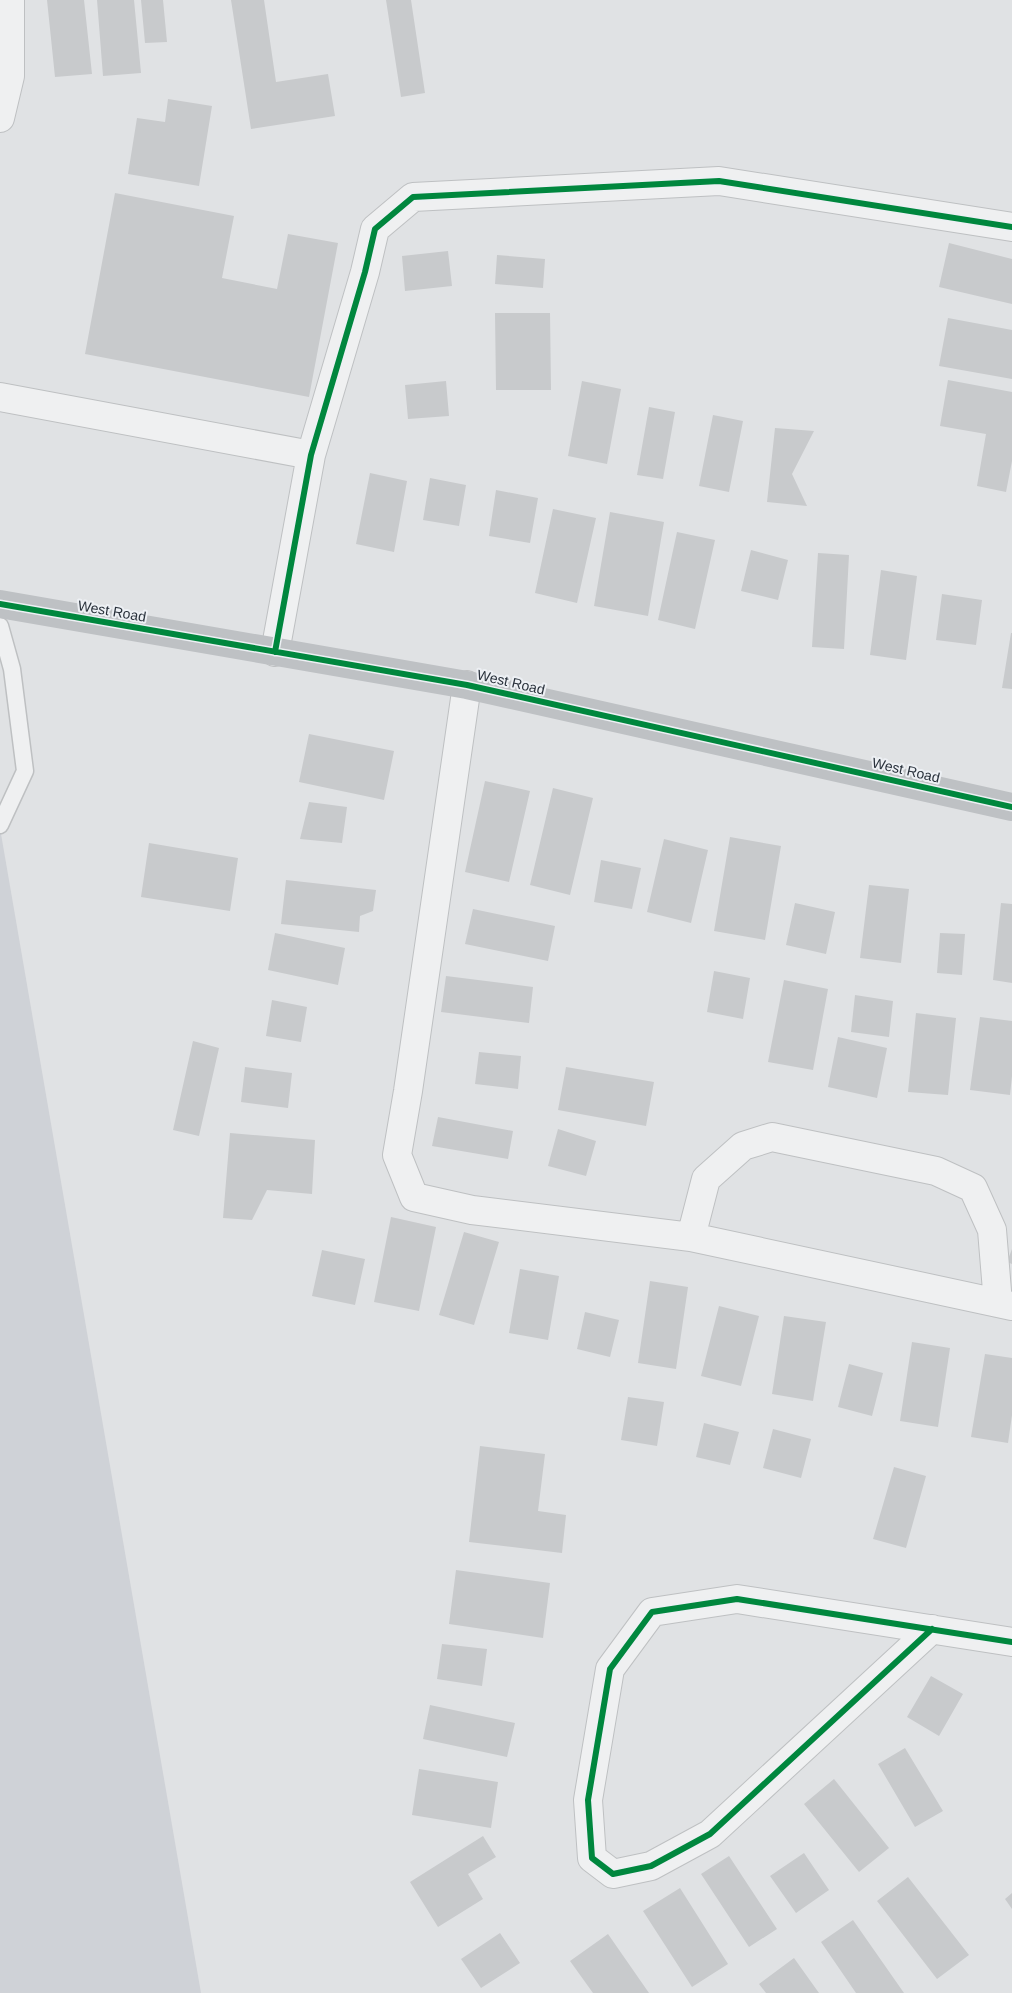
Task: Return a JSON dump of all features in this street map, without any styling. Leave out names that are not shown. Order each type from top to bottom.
[{"type":"street","points":[[0,118],[10,76],[10,0]]},
{"type":"street","points":[[275,652],[311,455],[365,272],[375,228],[413,197],[719,181],[1012,227]]},
{"type":"street","points":[[0,397],[311,455]]},
{"type":"street","name":"West Road","points":[[0,604],[467,685],[1012,806]]},
{"type":"street","points":[[467,685],[397,1155],[414,1197],[472,1210],[690,1237],[1005,1305],[992,1230],[972,1188],[936,1171],[772,1137],[743,1146],[706,1179],[690,1237]]},
{"type":"street","points":[[932,1629],[710,1834],[650,1866],[613,1874],[592,1858],[588,1800],[610,1669],[652,1612],[737,1598],[932,1629],[1012,1642]]},
{"type":"lane","points":[[0,626],[12,670],[25,771],[0,825]]},
{"type":"shaded area","points":[[0,828],[201,1993],[0,1993]]},
{"type":"building","points":[[47,0],[84,0],[92,74],[55,77]]},
{"type":"building","points":[[97,0],[134,0],[141,73],[103,76]]},
{"type":"building","points":[[141,0],[163,0],[167,42],[145,43]]},
{"type":"building","points":[[231,0],[264,0],[276,82],[328,74],[335,116],[251,129]]},
{"type":"building","points":[[386,0],[411,0],[425,93],[401,97]]},
{"type":"building","points":[[168,99],[212,106],[199,186],[128,174],[137,118],[165,122]]},
{"type":"building","points":[[115,193],[234,216],[222,278],[277,289],[288,234],[338,243],[309,397],[85,354]]},
{"type":"building","points":[[949,243],[1012,259],[1012,304],[939,287]]},
{"type":"building","points":[[448,251],[452,286],[405,291],[402,256]]},
{"type":"building","points":[[497,255],[545,259],[543,288],[495,284]]},
{"type":"building","points":[[495,313],[550,313],[551,390],[496,390]]},
{"type":"building","points":[[948,318],[1012,330],[1012,379],[939,366]]},
{"type":"building","points":[[948,380],[1012,392],[1012,461],[1006,492],[977,486],[986,434],[940,426]]},
{"type":"building","points":[[446,381],[449,416],[408,419],[405,385]]},
{"type":"building","points":[[582,381],[621,389],[607,464],[568,456]]},
{"type":"building","points":[[649,407],[675,412],[663,479],[637,475]]},
{"type":"building","points":[[713,415],[743,421],[729,492],[699,486]]},
{"type":"building","points":[[775,428],[814,431],[792,474],[807,506],[767,502]]},
{"type":"building","points":[[370,473],[407,481],[394,552],[356,544]]},
{"type":"building","points":[[430,478],[466,485],[459,526],[423,520]]},
{"type":"building","points":[[496,490],[538,498],[530,543],[489,536]]},
{"type":"building","points":[[553,509],[596,518],[577,603],[535,593]]},
{"type":"building","points":[[610,512],[664,522],[648,616],[594,606]]},
{"type":"building","points":[[677,532],[715,540],[695,629],[658,620]]},
{"type":"building","points":[[751,550],[788,560],[778,600],[741,591]]},
{"type":"building","points":[[818,553],[849,555],[844,649],[812,647]]},
{"type":"building","points":[[881,570],[917,576],[906,660],[870,655]]},
{"type":"building","points":[[942,594],[982,600],[976,645],[936,640]]},
{"type":"building","points":[[1012,633],[1012,689],[1002,688]]},
{"type":"building","points":[[309,734],[394,751],[384,800],[299,782]]},
{"type":"building","points":[[485,781],[530,791],[509,882],[465,872]]},
{"type":"building","points":[[553,788],[593,798],[570,895],[530,885]]},
{"type":"building","points":[[309,802],[347,807],[342,843],[300,839]]},
{"type":"building","points":[[730,837],[781,846],[765,940],[714,931]]},
{"type":"building","points":[[664,839],[708,850],[691,923],[647,912]]},
{"type":"building","points":[[149,843],[238,858],[230,911],[141,897]]},
{"type":"building","points":[[601,860],[641,868],[632,909],[594,902]]},
{"type":"building","points":[[286,880],[376,890],[373,911],[360,916],[359,932],[281,924]]},
{"type":"building","points":[[869,885],[909,889],[901,963],[860,958]]},
{"type":"building","points":[[795,903],[835,912],[826,954],[786,945]]},
{"type":"building","points":[[1001,903],[1012,904],[1012,983],[993,980]]},
{"type":"building","points":[[473,909],[555,926],[548,961],[465,944]]},
{"type":"building","points":[[275,933],[345,948],[338,985],[268,970]]},
{"type":"building","points":[[940,933],[965,934],[962,975],[937,973]]},
{"type":"building","points":[[714,971],[750,978],[743,1019],[707,1012]]},
{"type":"building","points":[[446,976],[533,987],[529,1023],[441,1012]]},
{"type":"building","points":[[784,980],[828,989],[813,1070],[768,1062]]},
{"type":"building","points":[[855,995],[893,1001],[889,1037],[851,1032]]},
{"type":"building","points":[[272,1000],[307,1007],[301,1042],[266,1036]]},
{"type":"building","points":[[916,1013],[956,1018],[948,1095],[908,1092]]},
{"type":"building","points":[[980,1017],[1012,1021],[1010,1095],[970,1090]]},
{"type":"building","points":[[838,1037],[887,1048],[877,1098],[828,1087]]},
{"type":"building","points":[[193,1041],[219,1048],[199,1136],[173,1130]]},
{"type":"building","points":[[479,1052],[521,1056],[518,1089],[475,1084]]},
{"type":"building","points":[[245,1067],[292,1073],[288,1108],[241,1102]]},
{"type":"building","points":[[566,1067],[654,1082],[646,1126],[558,1110]]},
{"type":"building","points":[[438,1117],[513,1131],[508,1159],[432,1146]]},
{"type":"building","points":[[558,1129],[596,1141],[586,1176],[548,1166]]},
{"type":"building","points":[[230,1133],[315,1140],[312,1194],[267,1190],[252,1220],[223,1218]]},
{"type":"building","points":[[391,1217],[436,1227],[419,1311],[374,1302]]},
{"type":"building","points":[[464,1232],[499,1242],[474,1325],[439,1315]]},
{"type":"building","points":[[1012,1249],[1012,1264],[1007,1262]]},
{"type":"building","points":[[322,1250],[365,1259],[355,1305],[312,1296]]},
{"type":"building","points":[[520,1269],[559,1276],[548,1340],[509,1333]]},
{"type":"building","points":[[650,1281],[688,1287],[676,1369],[638,1363]]},
{"type":"building","points":[[719,1306],[759,1316],[741,1386],[701,1376]]},
{"type":"building","points":[[585,1312],[619,1320],[610,1357],[577,1349]]},
{"type":"building","points":[[784,1316],[826,1322],[813,1401],[772,1394]]},
{"type":"building","points":[[912,1342],[950,1348],[938,1427],[900,1421]]},
{"type":"building","points":[[985,1354],[1012,1358],[1012,1415],[1008,1443],[971,1437]]},
{"type":"building","points":[[849,1364],[883,1373],[872,1416],[838,1407]]},
{"type":"building","points":[[628,1397],[664,1402],[657,1446],[621,1440]]},
{"type":"building","points":[[704,1423],[739,1432],[730,1465],[696,1457]]},
{"type":"building","points":[[773,1429],[811,1439],[801,1478],[763,1468]]},
{"type":"building","points":[[480,1446],[545,1454],[538,1511],[566,1515],[562,1553],[469,1542]]},
{"type":"building","points":[[894,1467],[926,1476],[906,1548],[873,1539]]},
{"type":"building","points":[[456,1570],[550,1583],[543,1638],[449,1624]]},
{"type":"building","points":[[442,1644],[487,1649],[482,1686],[437,1679]]},
{"type":"building","points":[[931,1676],[963,1694],[939,1736],[907,1717]]},
{"type":"building","points":[[430,1705],[515,1723],[507,1757],[423,1739]]},
{"type":"building","points":[[905,1748],[943,1811],[915,1827],[878,1764]]},
{"type":"building","points":[[419,1769],[498,1782],[491,1828],[412,1815]]},
{"type":"building","points":[[834,1779],[889,1848],[859,1872],[804,1804]]},
{"type":"building","points":[[483,1836],[496,1857],[468,1874],[483,1899],[438,1927],[410,1882]]},
{"type":"building","points":[[804,1853],[829,1890],[796,1913],[770,1876]]},
{"type":"building","points":[[729,1856],[777,1929],[749,1947],[701,1874]]},
{"type":"building","points":[[908,1877],[969,1955],[937,1979],[877,1901]]},
{"type":"building","points":[[680,1888],[728,1964],[692,1987],[643,1911]]},
{"type":"building","points":[[1012,1893],[1012,1909],[1005,1899]]},
{"type":"building","points":[[853,1920],[904,1993],[856,1993],[821,1942]]},
{"type":"building","points":[[500,1933],[520,1963],[481,1988],[461,1959]]},
{"type":"building","points":[[608,1934],[649,1993],[593,1993],[570,1961]]},
{"type":"building","points":[[794,1958],[819,1993],[766,1993],[759,1984]]},
{"type":"cycle path","points":[[275,652],[311,455],[365,272],[375,229],[413,197],[719,181],[1012,227]]},
{"type":"cycle path","points":[[0,604],[467,685],[1012,807]]},
{"type":"cycle path","points":[[932,1629],[710,1834],[651,1866],[613,1874],[592,1858],[588,1800],[610,1669],[652,1612],[737,1599],[1012,1642]]}]
